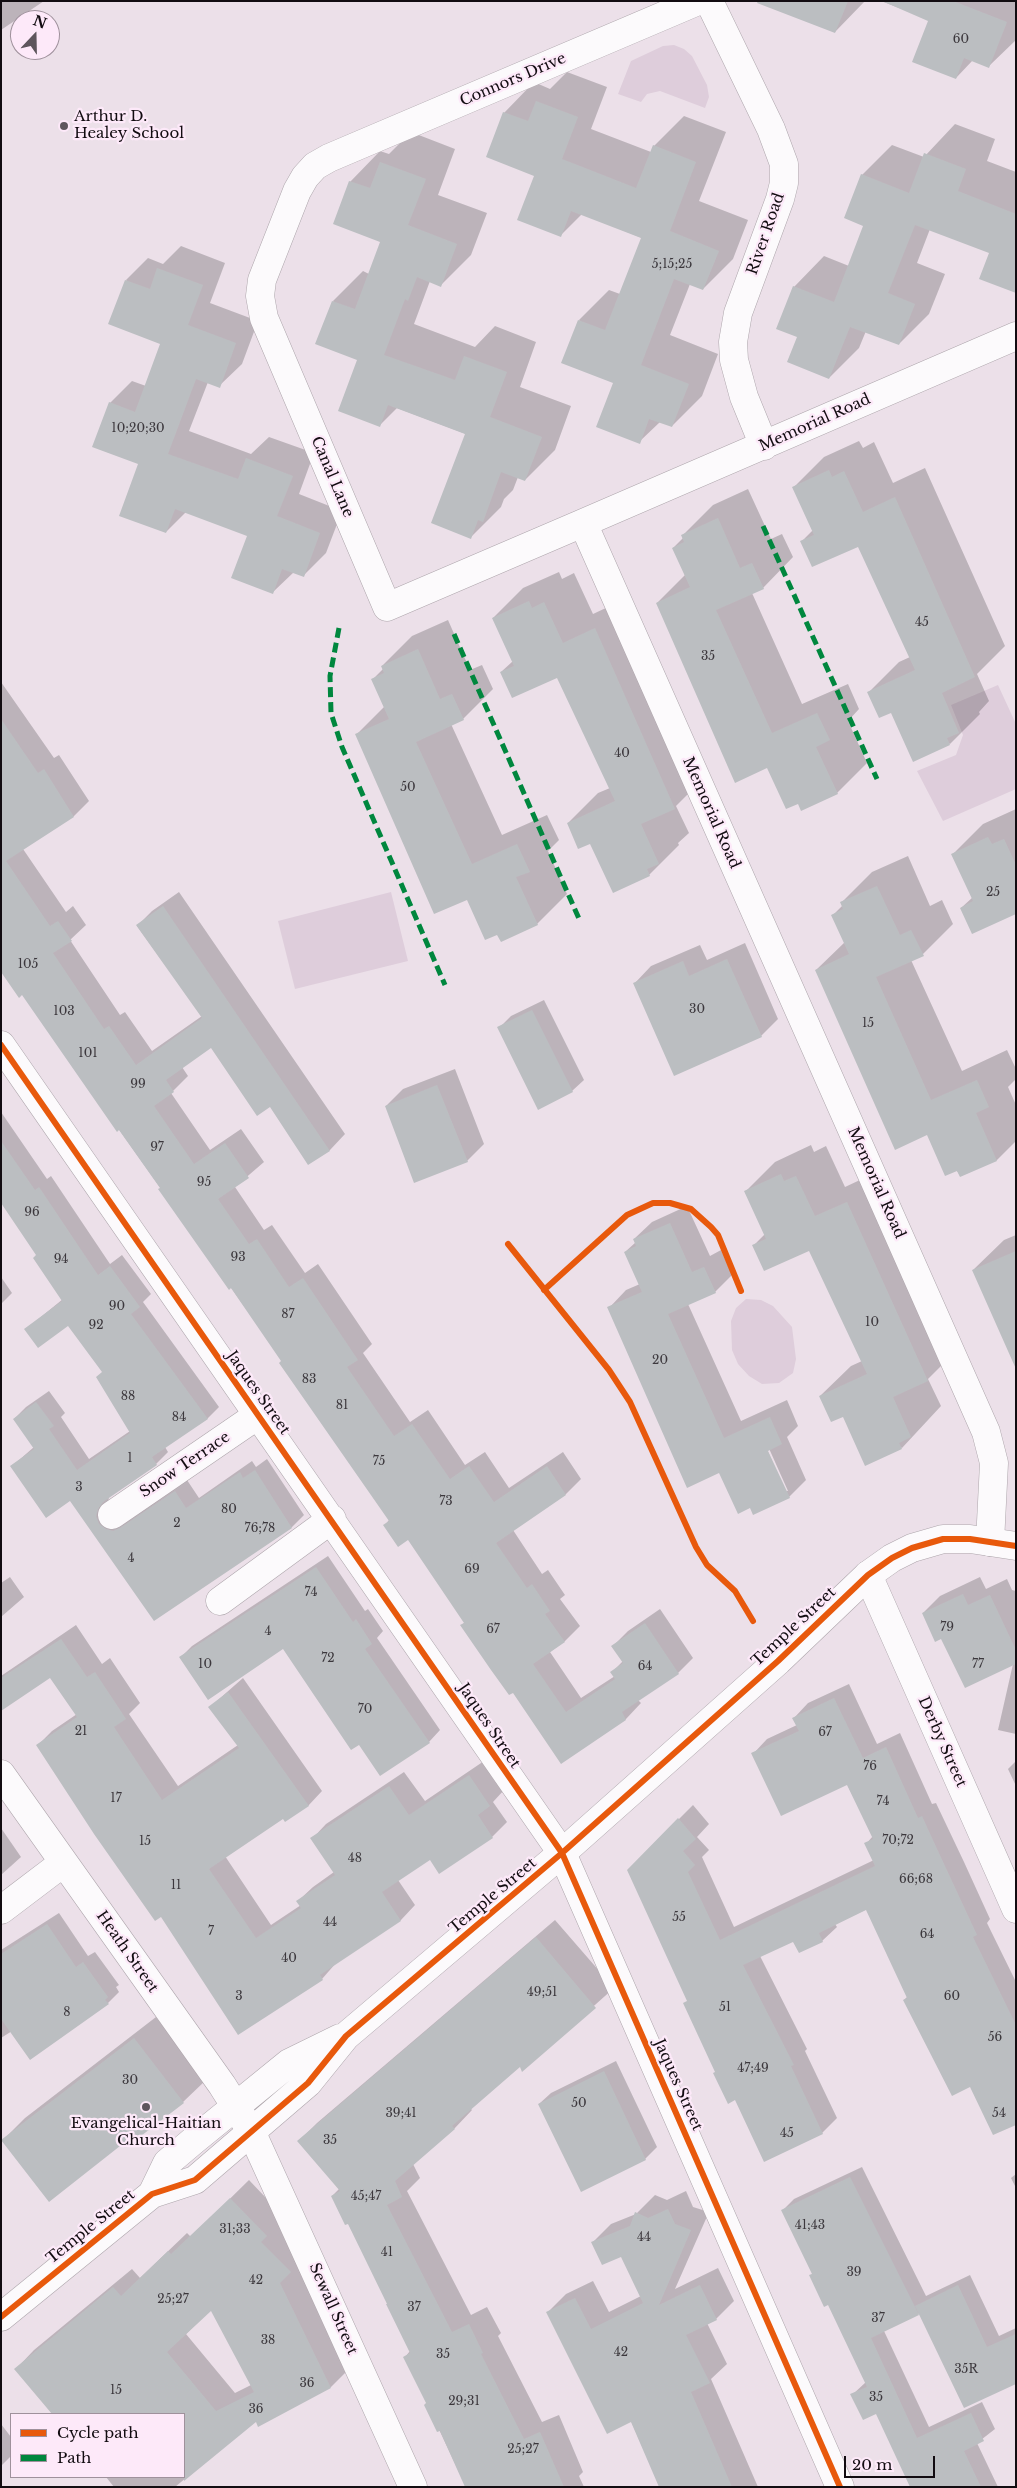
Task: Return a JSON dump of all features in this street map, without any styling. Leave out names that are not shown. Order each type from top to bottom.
[{"type":"street","name":"Connors Drive","points":[[329,158],[698,1]]},
{"type":"street","name":"River Road","points":[[710,1],[772,129],[784,164],[784,183],[780,199],[738,313],[732,342],[734,360],[744,397],[764,446]]},
{"type":"street","name":"Canal Lane","points":[[329,158],[310,172],[297,191],[262,280],[260,304],[264,318],[387,607],[583,523]]},
{"type":"street","name":"Memorial Road","points":[[1003,1544],[994,1463],[986,1432],[583,523],[1016,336]]},
{"type":"street","name":"Jaques Street","points":[[1,1045],[258,1415],[332,1518],[562,1853],[840,2487]]},
{"type":"street","name":"Snow Terrace","points":[[112,1514],[258,1415]]},
{"type":"street","points":[[220,1601],[332,1518]]},
{"type":"street","name":"Temple Street","points":[[1,2317],[152,2194],[195,2180],[308,2083],[346,2036],[562,1853],[778,1661],[868,1576],[892,1558],[928,1543],[956,1539],[1003,1544]]},
{"type":"street","name":"Derby Street","points":[[868,1576],[1016,1909]]},
{"type":"street","name":"Heath Street","points":[[1,1774],[252,2131]]},
{"type":"street","points":[[1,1910],[63,1863]]},
{"type":"street","name":"Temple Street","points":[[152,2194],[167,2163],[236,2106],[289,2063],[346,2036]]},
{"type":"street","name":"Sewall Street","points":[[252,2131],[414,2487]]},
{"type":"shaded area","points":[[674,45],[684,49],[692,56],[707,85],[709,97],[705,108],[660,91],[647,94],[641,102],[618,94],[631,61],[663,46]]},
{"type":"shaded area","points":[[998,685],[1016,724],[1016,789],[943,821],[917,771],[956,755],[963,735],[951,705]]},
{"type":"shaded area","points":[[391,892],[408,961],[295,989],[278,921]]},
{"type":"shaded area","points":[[746,1299],[761,1300],[773,1306],[792,1327],[796,1359],[793,1373],[779,1383],[762,1384],[749,1376],[738,1364],[732,1350],[731,1321],[736,1308]]},
{"type":"building","points":[[758,1],[848,1],[835,33],[757,3]]},
{"type":"building","points":[[882,1],[953,1],[1007,22],[989,68],[964,58],[956,79],[912,62],[928,21]]},
{"type":"building","points":[[536,101],[578,117],[562,159],[636,188],[653,145],[696,162],[670,231],[719,251],[703,290],[674,279],[641,365],[689,384],[672,427],[649,419],[640,444],[596,427],[613,383],[561,363],[578,320],[605,330],[641,238],[571,211],[561,237],[517,220],[534,176],[486,157],[503,112],[528,121]]},
{"type":"building","points":[[924,153],[966,169],[958,191],[1016,214],[1016,293],[979,279],[989,253],[915,225],[888,293],[915,304],[899,345],[850,327],[829,379],[787,362],[797,337],[776,329],[793,286],[834,302],[863,226],[844,218],[861,174],[909,193]]},
{"type":"building","points":[[380,162],[426,179],[408,225],[457,244],[441,287],[417,277],[408,301],[405,299],[384,355],[455,380],[464,356],[507,372],[490,417],[542,437],[525,481],[501,472],[483,522],[478,520],[471,539],[431,523],[465,434],[388,405],[380,427],[338,411],[357,360],[315,344],[332,301],[355,309],[380,242],[333,224],[349,181],[370,188]]},
{"type":"building","points":[[157,268],[203,285],[188,325],[236,343],[220,388],[196,379],[168,454],[238,479],[246,458],[293,476],[277,516],[320,533],[304,577],[282,569],[273,594],[231,578],[247,536],[175,509],[166,533],[119,516],[138,464],[92,447],[109,402],[135,412],[160,344],[108,324],[125,280],[150,289]]},
{"type":"building","points":[[829,470],[832,477],[844,471],[863,512],[895,497],[975,677],[942,693],[959,733],[947,738],[950,745],[913,762],[891,713],[879,718],[867,692],[915,670],[858,547],[812,567],[800,541],[814,535],[792,487]]},
{"type":"building","points":[[718,518],[740,568],[752,563],[764,589],[716,610],[772,733],[817,713],[830,740],[816,747],[838,794],[801,811],[798,804],[786,809],[767,768],[735,783],[656,603],[690,587],[672,548],[684,542],[681,535]]},
{"type":"building","points":[[529,601],[532,608],[544,602],[563,643],[595,628],[675,809],[641,824],[659,864],[647,869],[650,876],[613,893],[590,844],[578,849],[567,823],[615,801],[557,678],[512,698],[500,672],[514,666],[492,618]]},
{"type":"building","points":[[418,649],[440,699],[452,694],[464,720],[416,742],[472,864],[517,844],[530,872],[516,877],[538,925],[501,942],[497,935],[485,940],[467,900],[434,914],[355,734],[389,719],[371,679],[384,673],[381,666]]},
{"type":"building","points":[[1,719],[38,773],[44,769],[74,817],[6,861],[50,926],[58,921],[72,941],[53,953],[104,1029],[109,1026],[136,1065],[202,1018],[136,925],[163,906],[330,1151],[308,1165],[270,1107],[257,1116],[211,1048],[166,1080],[174,1092],[154,1106],[194,1164],[225,1143],[249,1178],[218,1199],[249,1244],[257,1239],[289,1287],[303,1278],[358,1360],[347,1367],[394,1436],[412,1424],[450,1479],[469,1466],[494,1502],[547,1466],[566,1495],[496,1543],[527,1588],[532,1584],[550,1611],[545,1614],[565,1642],[533,1664],[566,1712],[615,1679],[610,1672],[623,1663],[611,1646],[645,1623],[679,1674],[622,1712],[626,1720],[561,1764],[513,1693],[509,1695],[460,1625],[464,1623],[408,1540],[398,1547],[383,1525],[389,1521],[279,1363],[281,1361],[231,1288],[229,1290],[158,1189],[160,1188],[119,1130],[117,1132],[22,995],[19,998],[1,972]]},
{"type":"building","points":[[988,837],[992,844],[1004,839],[1016,865],[1016,914],[972,934],[960,908],[973,901],[951,854]]},
{"type":"building","points":[[877,886],[900,935],[911,930],[924,956],[876,977],[931,1100],[977,1080],[989,1107],[976,1113],[997,1161],[960,1177],[957,1171],[945,1176],[927,1135],[895,1150],[815,970],[849,954],[831,915],[843,909],[840,902]]},
{"type":"building","points":[[727,959],[762,1037],[674,1076],[633,983],[683,961],[689,976]]},
{"type":"building","points":[[532,1010],[573,1092],[538,1110],[497,1027]]},
{"type":"building","points":[[437,1085],[468,1162],[414,1183],[385,1106]]},
{"type":"building","points":[[1,1141],[35,1190],[39,1187],[98,1275],[110,1266],[140,1307],[131,1314],[208,1419],[152,1457],[157,1465],[103,1502],[96,1516],[99,1524],[113,1531],[120,1528],[175,1491],[186,1508],[240,1472],[243,1478],[255,1470],[292,1528],[154,1621],[70,1501],[46,1518],[10,1466],[34,1449],[13,1419],[36,1402],[54,1426],[49,1429],[77,1470],[130,1433],[96,1377],[102,1372],[68,1326],[38,1348],[24,1329],[62,1301],[33,1258],[36,1255],[1,1203]]},
{"type":"building","points":[[781,1174],[784,1181],[796,1176],[815,1216],[847,1202],[928,1381],[893,1397],[911,1437],[899,1443],[902,1449],[865,1466],[843,1417],[831,1422],[819,1396],[867,1374],[809,1251],[764,1271],[752,1245],[766,1239],[744,1191]]},
{"type":"building","points":[[670,1223],[692,1272],[704,1267],[716,1293],[668,1314],[724,1438],[770,1417],[782,1444],[768,1451],[790,1498],[753,1515],[750,1508],[738,1514],[719,1473],[687,1488],[607,1307],[642,1292],[624,1252],[636,1246],[633,1239]]},
{"type":"building","points":[[1016,1251],[1016,1369],[972,1270]]},
{"type":"building","points":[[316,1567],[353,1622],[356,1619],[372,1644],[365,1649],[430,1743],[380,1776],[359,1745],[351,1750],[283,1649],[208,1700],[179,1657]]},
{"type":"building","points":[[963,1594],[968,1605],[990,1595],[1016,1650],[1016,1664],[965,1688],[941,1639],[935,1642],[922,1613]]},
{"type":"building","points":[[61,1639],[87,1677],[95,1672],[126,1719],[114,1727],[162,1800],[239,1748],[208,1707],[228,1692],[309,1806],[285,1822],[283,1819],[209,1869],[256,1938],[301,1908],[296,1901],[335,1875],[310,1838],[389,1786],[409,1815],[469,1775],[490,1806],[478,1815],[493,1838],[439,1874],[430,1860],[382,1892],[401,1921],[320,1975],[323,1980],[238,2035],[161,1917],[155,1921],[94,1834],[36,1745],[77,1717],[50,1678],[1,1711],[1,1678]]},
{"type":"building","points":[[834,1698],[863,1758],[886,1747],[918,1818],[922,1816],[977,1935],[973,1937],[1016,2025],[1016,2125],[993,2135],[970,2087],[952,2096],[903,2000],[907,1998],[866,1910],[819,1933],[823,1942],[799,1953],[793,1942],[743,1965],[794,2065],[791,2066],[823,2134],[764,2162],[735,2100],[728,2104],[713,2073],[715,2072],[683,2003],[687,2001],[627,1870],[678,1818],[696,1839],[683,1851],[695,1865],[688,1872],[720,1940],[875,1866],[864,1843],[873,1839],[847,1785],[781,1816],[751,1753],[799,1731],[792,1718]]},
{"type":"building","points":[[47,1924],[76,1967],[83,1962],[108,1997],[105,2000],[109,2004],[30,2060],[1,2019],[1,1954]]},
{"type":"building","points":[[536,1937],[596,2008],[522,2072],[520,2067],[452,2126],[455,2129],[395,2181],[402,2197],[387,2205],[452,2332],[469,2324],[483,2353],[481,2354],[524,2439],[540,2432],[564,2487],[465,2487],[440,2431],[437,2432],[424,2405],[426,2403],[403,2357],[410,2353],[348,2224],[345,2225],[331,2196],[340,2191],[297,2141]]},
{"type":"building","points":[[134,2038],[184,2103],[137,2139],[134,2135],[49,2202],[1,2140]]},
{"type":"building","points":[[604,2071],[646,2160],[581,2192],[538,2104]]},
{"type":"building","points":[[850,2177],[919,2315],[871,2338],[917,2438],[971,2413],[984,2441],[964,2451],[981,2487],[910,2487],[876,2414],[863,2420],[850,2394],[867,2387],[828,2305],[824,2307],[809,2275],[812,2274],[781,2210]]},
{"type":"building","points":[[230,2198],[267,2236],[261,2242],[291,2272],[280,2283],[331,2388],[258,2427],[256,2422],[184,2481],[185,2413],[51,2413],[14,2369],[113,2287],[121,2296],[168,2251],[171,2254]],"holes":[[[211,2311],[254,2392],[216,2411],[167,2352]]]},
{"type":"building","points":[[668,2209],[675,2224],[691,2230],[659,2305],[700,2285],[717,2320],[686,2335],[710,2383],[691,2392],[732,2487],[659,2487],[631,2422],[607,2434],[546,2312],[575,2298],[591,2329],[643,2303],[621,2257],[602,2265],[591,2242],[630,2226],[635,2212],[648,2218]]},
{"type":"building","points":[[958,2285],[987,2347],[1016,2334],[1016,2384],[964,2408],[915,2306]]},
{"type":"marked path","points":[[763,526],[877,779]]},
{"type":"marked path","points":[[339,628],[330,676],[331,713],[342,747],[445,985]]},
{"type":"marked path","points":[[454,634],[580,921]]},
{"type":"cycle path","points":[[1,1045],[562,1853],[840,2487]]},
{"type":"cycle path","points":[[544,1290],[627,1215],[653,1203],[670,1203],[691,1209],[718,1235],[741,1291]]},
{"type":"cycle path","points":[[508,1244],[609,1370],[630,1402],[696,1547],[707,1565],[735,1591],[753,1621]]},
{"type":"cycle path","points":[[1,2317],[152,2194],[195,2180],[308,2083],[346,2036],[562,1853],[778,1661],[868,1575],[892,1558],[912,1548],[943,1539],[970,1539],[1016,1546]]},
{"type":"place","name":"Arthur D. Healey School","points":[[64,126]]},
{"type":"place","name":"Evangelical-Haitian Church","points":[[146,2107]]}]
